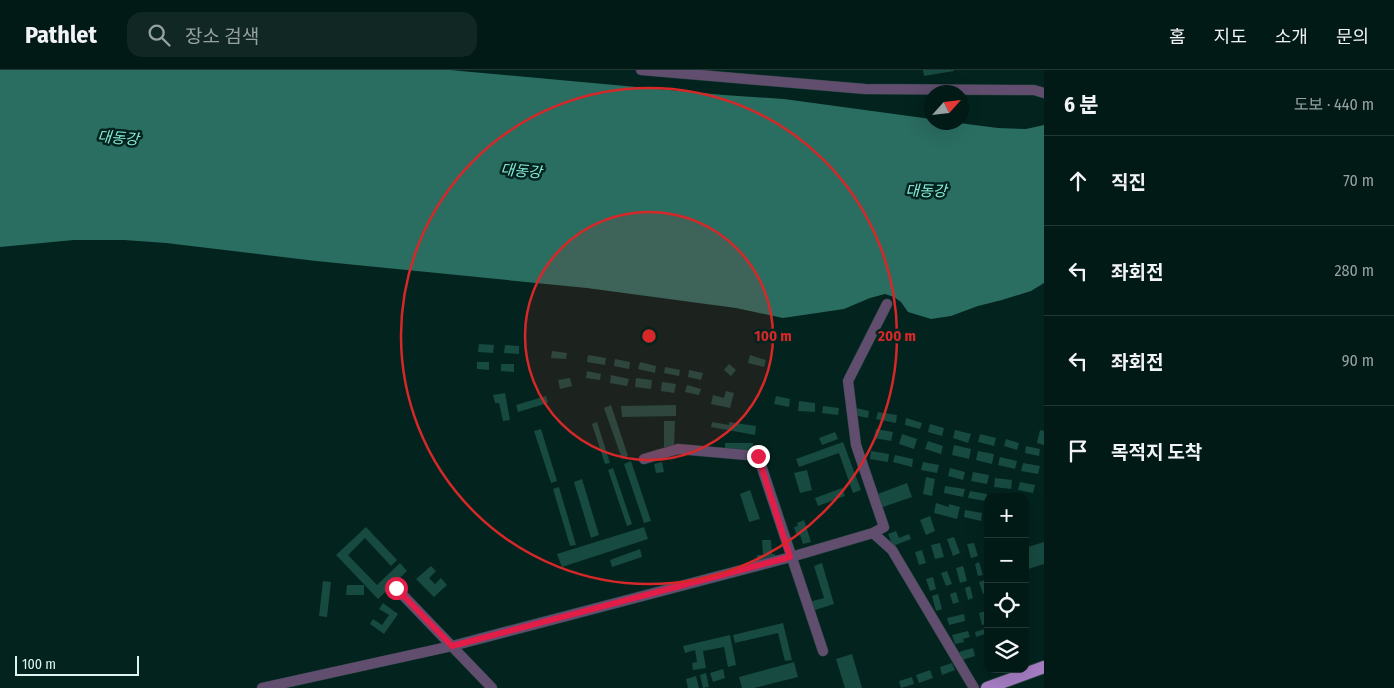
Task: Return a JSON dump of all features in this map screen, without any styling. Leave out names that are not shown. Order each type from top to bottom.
[{"type":"main road","points":[[987,688],[1044,667]]},
{"type":"street","points":[[641,70],[865,90],[1034,90],[1044,93]]},
{"type":"street","points":[[262,688],[452,646],[790,557],[873,533],[884,527],[856,445],[848,381],[886,304]]},
{"type":"street","points":[[644,459],[678,449],[758,456],[790,557],[823,651]]},
{"type":"street","points":[[873,533],[892,550],[974,688]]},
{"type":"street","points":[[396,588],[492,688]]},
{"type":"water","name":"대동강","points":[[0,70],[450,70],[784,99],[924,118],[924,130],[969,130],[969,124],[1026,129],[1044,125],[1044,283],[1031,291],[951,316],[931,319],[908,312],[901,302],[885,294],[844,309],[783,318],[736,308],[587,288],[316,261],[166,243],[124,240],[74,240],[0,247]]},
{"type":"building","points":[[923,70],[954,70],[954,71],[924,76]]},
{"type":"building","points":[[479,344],[494,345],[493,353],[478,352]]},
{"type":"building","points":[[505,345],[519,346],[519,354],[504,353]]},
{"type":"building","points":[[552,351],[567,353],[566,359],[551,358]]},
{"type":"building","points":[[588,355],[606,358],[605,365],[587,362]]},
{"type":"building","points":[[750,355],[766,360],[764,367],[748,363]]},
{"type":"building","points":[[615,359],[630,362],[629,369],[614,366]]},
{"type":"building","points":[[477,362],[489,362],[489,370],[477,369]]},
{"type":"building","points":[[640,362],[656,366],[655,373],[638,369]]},
{"type":"building","points":[[501,364],[514,364],[514,372],[501,371]]},
{"type":"building","points":[[729,364],[736,370],[731,376],[724,370]]},
{"type":"building","points":[[665,367],[680,370],[679,376],[664,373]]},
{"type":"building","points":[[689,370],[703,373],[701,380],[688,377]]},
{"type":"building","points":[[587,371],[601,374],[600,380],[586,378]]},
{"type":"building","points":[[611,375],[629,379],[627,386],[610,383]]},
{"type":"building","points":[[570,378],[572,386],[560,389],[558,380]]},
{"type":"building","points":[[636,378],[652,380],[651,389],[635,387]]},
{"type":"building","points":[[662,382],[676,384],[674,393],[661,391]]},
{"type":"building","points":[[687,385],[701,389],[699,395],[685,392]]},
{"type":"building","points":[[726,391],[734,393],[730,408],[711,404],[713,395],[724,398]]},
{"type":"building","points":[[505,393],[510,420],[503,421],[499,403],[495,403],[493,395]]},
{"type":"building","points":[[546,396],[548,403],[518,412],[516,405]]},
{"type":"building","points":[[776,396],[790,399],[789,407],[774,404]]},
{"type":"building","points":[[799,401],[815,403],[815,412],[798,411]]},
{"type":"building","points":[[611,405],[628,456],[622,459],[604,408]]},
{"type":"building","points":[[676,405],[676,416],[622,417],[621,406]]},
{"type":"building","points":[[823,406],[839,408],[838,415],[822,413]]},
{"type":"building","points":[[856,408],[869,411],[868,418],[854,415]]},
{"type":"building","points":[[878,412],[897,415],[896,423],[876,419]]},
{"type":"building","points":[[906,418],[922,423],[920,429],[905,425]]},
{"type":"building","points":[[664,421],[675,421],[674,448],[664,447]]},
{"type":"building","points":[[597,422],[610,463],[605,464],[592,424]]},
{"type":"building","points":[[712,422],[729,425],[729,422],[756,426],[755,435],[711,427]]},
{"type":"building","points":[[930,424],[944,428],[942,436],[928,432]]},
{"type":"building","points":[[541,429],[557,481],[551,483],[534,431]]},
{"type":"building","points":[[876,429],[893,432],[891,441],[874,438]]},
{"type":"building","points":[[955,430],[971,434],[968,443],[953,438]]},
{"type":"building","points":[[1040,430],[1044,431],[1044,445],[1037,443]]},
{"type":"building","points":[[835,432],[838,439],[822,445],[819,438]]},
{"type":"building","points":[[902,434],[917,439],[914,449],[899,444]]},
{"type":"building","points":[[980,434],[996,438],[994,446],[978,442]]},
{"type":"building","points":[[1006,439],[1019,443],[1017,450],[1004,446]]},
{"type":"building","points":[[928,441],[943,446],[941,454],[925,449]]},
{"type":"building","points":[[843,442],[861,490],[853,493],[839,453],[799,467],[796,459]]},
{"type":"building","points":[[725,443],[753,443],[753,451],[725,451]]},
{"type":"building","points":[[954,445],[971,449],[969,459],[952,455]]},
{"type":"building","points":[[1026,446],[1040,449],[1039,456],[1025,453]]},
{"type":"building","points":[[871,451],[889,454],[888,462],[870,459]]},
{"type":"building","points":[[978,451],[994,454],[992,464],[976,460]]},
{"type":"building","points":[[895,455],[913,459],[912,467],[893,462]]},
{"type":"building","points":[[1000,457],[1017,461],[1015,469],[998,465]]},
{"type":"building","points":[[631,461],[651,521],[644,523],[624,464]]},
{"type":"building","points":[[662,462],[664,472],[656,473],[654,464]]},
{"type":"building","points":[[923,462],[939,465],[937,473],[921,470]]},
{"type":"building","points":[[1023,463],[1040,466],[1038,474],[1021,471]]},
{"type":"building","points":[[613,468],[632,524],[627,526],[608,470]]},
{"type":"building","points":[[950,468],[965,472],[963,480],[948,476]]},
{"type":"building","points":[[807,470],[812,490],[800,493],[794,473]]},
{"type":"building","points":[[973,472],[989,475],[987,484],[971,481]]},
{"type":"building","points":[[926,477],[935,479],[932,496],[923,494]]},
{"type":"building","points":[[995,478],[1012,480],[1011,489],[994,487]]},
{"type":"building","points":[[582,479],[599,535],[591,538],[574,482]]},
{"type":"building","points":[[1020,482],[1035,485],[1033,493],[1018,490]]},
{"type":"building","points":[[907,483],[912,497],[880,508],[875,495]]},
{"type":"building","points":[[945,486],[965,489],[963,497],[944,493]]},
{"type":"building","points":[[559,487],[576,545],[570,546],[553,489]]},
{"type":"building","points":[[842,488],[845,496],[818,506],[815,498]]},
{"type":"building","points":[[750,490],[760,519],[749,522],[740,494]]},
{"type":"building","points":[[970,491],[984,493],[984,501],[968,498]]},
{"type":"building","points":[[936,503],[949,507],[949,504],[960,507],[957,519],[934,513]]},
{"type":"building","points":[[965,510],[982,513],[981,521],[964,517]]},
{"type":"building","points":[[930,516],[935,531],[926,535],[920,520]]},
{"type":"building","points":[[804,520],[811,542],[803,544],[800,535],[797,536],[794,527],[798,526],[797,523]]},
{"type":"building","points":[[366,527],[397,560],[391,566],[365,538],[348,555],[377,585],[400,563],[407,571],[378,599],[336,555]]},
{"type":"building","points":[[644,527],[648,539],[562,567],[557,554]]},
{"type":"building","points":[[896,531],[899,538],[909,534],[911,539],[893,546],[888,534]]},
{"type":"building","points":[[954,537],[960,553],[953,556],[947,539]]},
{"type":"building","points":[[762,540],[771,540],[772,554],[775,554],[776,560],[758,562],[757,555],[763,555]]},
{"type":"building","points":[[1044,542],[1044,564],[1029,569],[1029,547]]},
{"type":"building","points":[[940,543],[944,557],[935,559],[931,545]]},
{"type":"building","points":[[974,543],[978,556],[971,558],[967,544]]},
{"type":"building","points":[[640,549],[642,557],[612,567],[610,560]]},
{"type":"building","points":[[922,550],[926,563],[919,565],[915,552]]},
{"type":"building","points":[[979,562],[983,575],[978,576],[975,564]]},
{"type":"building","points":[[822,563],[834,604],[812,611],[809,602],[824,598],[814,566]]},
{"type":"building","points":[[431,566],[436,571],[429,578],[435,584],[441,578],[447,585],[434,597],[416,579]]},
{"type":"building","points":[[963,566],[967,581],[960,583],[956,568]]},
{"type":"building","points":[[947,571],[952,584],[946,586],[941,573]]},
{"type":"building","points":[[933,577],[936,589],[930,591],[926,579]]},
{"type":"building","points":[[984,580],[983,594],[979,582]]},
{"type":"building","points":[[323,581],[331,582],[327,617],[319,616]]},
{"type":"building","points":[[347,585],[364,585],[364,595],[346,595]]},
{"type":"building","points":[[970,586],[973,598],[968,600],[965,588]]},
{"type":"building","points":[[956,592],[959,602],[953,604],[950,594]]},
{"type":"building","points":[[938,594],[942,609],[936,611],[932,596]]},
{"type":"building","points":[[383,603],[398,614],[384,634],[370,624],[373,619],[382,625],[389,615],[379,609]]},
{"type":"building","points":[[984,611],[984,625],[982,625],[979,613]]},
{"type":"building","points":[[964,614],[965,621],[949,625],[947,618]]},
{"type":"building","points":[[783,623],[792,660],[785,661],[778,633],[735,643],[733,635]]},
{"type":"building","points":[[984,629],[984,634],[976,637],[975,632]]},
{"type":"building","points":[[968,631],[970,637],[963,639],[964,642],[955,644],[952,635]]},
{"type":"building","points":[[730,635],[736,665],[728,667],[724,647],[703,651],[706,668],[693,670],[692,663],[697,662],[695,650],[685,653],[683,646]]},
{"type":"building","points":[[973,648],[975,656],[962,660],[959,652]]},
{"type":"building","points":[[852,654],[862,688],[845,688],[836,659]]},
{"type":"building","points":[[794,662],[798,677],[754,688],[742,688],[739,677]]},
{"type":"building","points":[[952,663],[955,670],[942,675],[940,667]]},
{"type":"building","points":[[723,669],[725,678],[713,682],[710,673]]},
{"type":"building","points":[[930,670],[933,678],[919,683],[916,675]]},
{"type":"building","points":[[706,673],[709,687],[703,688],[700,675]]},
{"type":"building","points":[[696,676],[699,688],[688,688],[686,679]]},
{"type":"building","points":[[912,677],[914,684],[901,688],[899,681]]},
{"type":"route","points":[[396,588],[452,646],[790,557],[758,456]]}]
